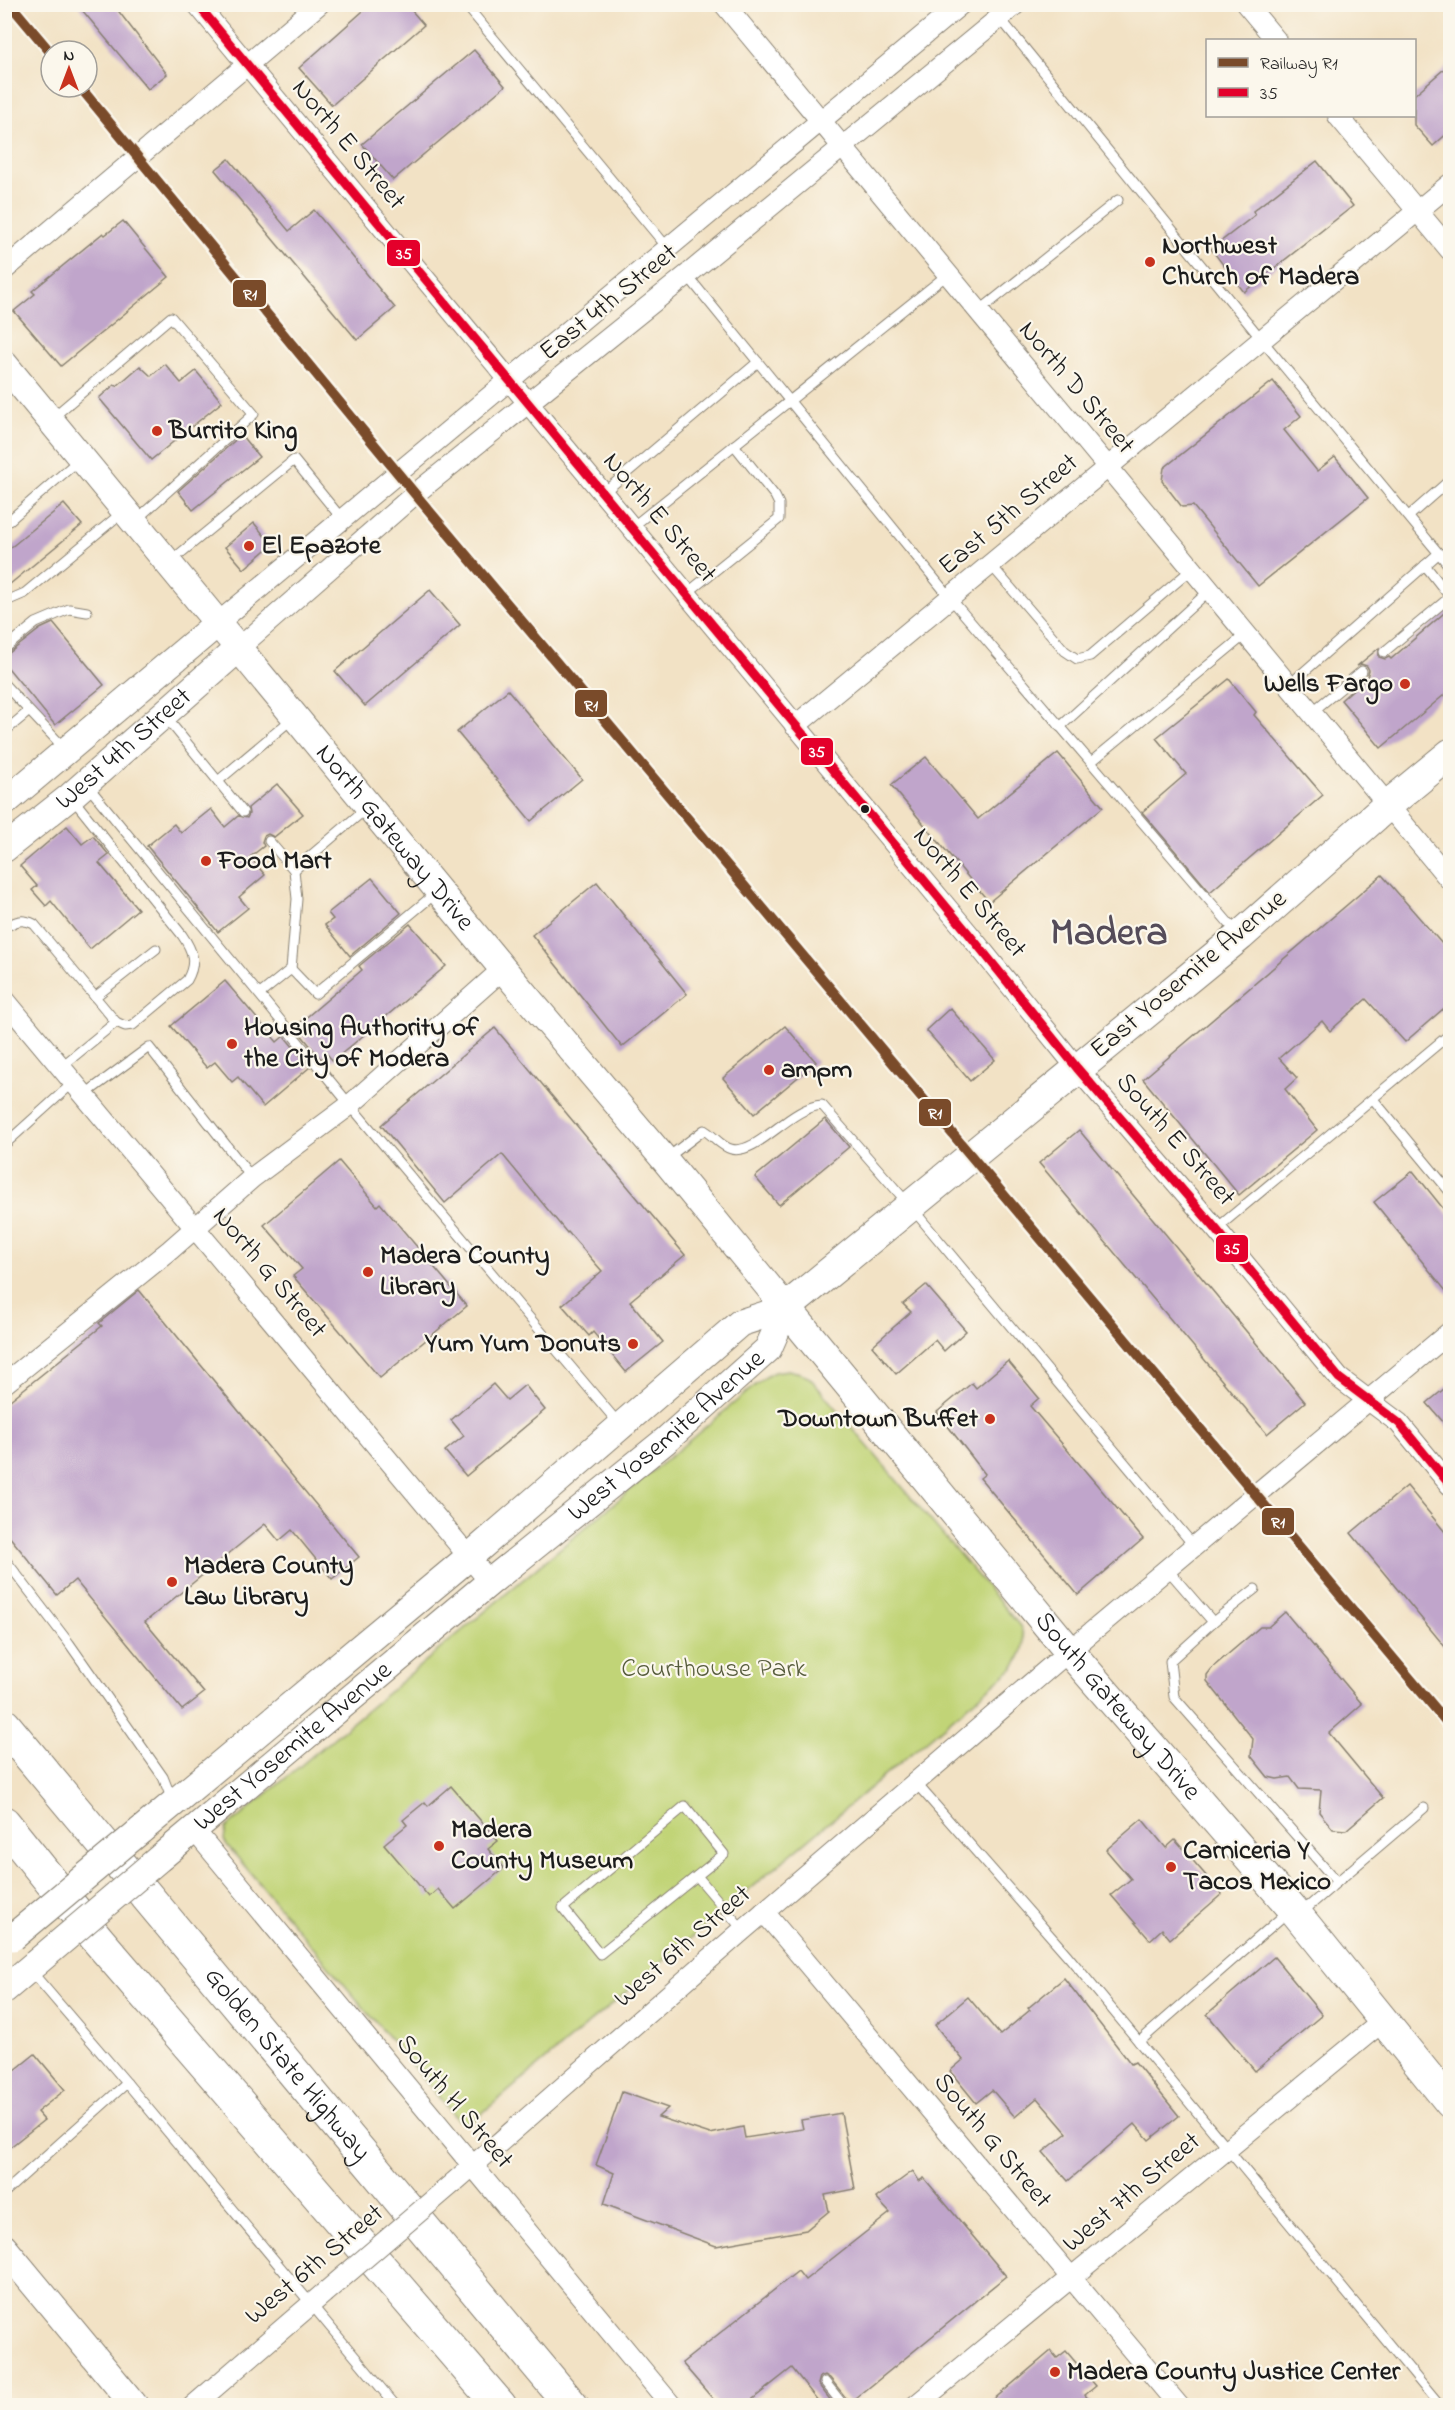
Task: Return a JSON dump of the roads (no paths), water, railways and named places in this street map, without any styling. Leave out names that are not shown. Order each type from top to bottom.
[{"type":"highway","points":[[4,1717],[25,1749]]},
{"type":"highway","name":"Golden State Highway","points":[[4,1725],[572,2406]]},
{"type":"highway","points":[[4,1823],[98,1940],[500,2406]]},
{"type":"highway","points":[[4,1849],[98,1940]]},
{"type":"main road","name":"North Gateway Drive","points":[[4,364],[786,1308]]},
{"type":"main road","name":"West 4th Street","points":[[4,803],[219,622]]},
{"type":"main road","name":"West 4th Street","points":[[4,849],[79,790],[240,647]]},
{"type":"main road","name":"East Yosemite Avenue","points":[[786,1308],[1240,936],[1388,805],[1450,754]]},
{"type":"main road","name":"West Yosemite Avenue","points":[[9,1941],[469,1557],[740,1323],[786,1308]]},
{"type":"main road","name":"West Yosemite Avenue","points":[[4,1990],[490,1582],[665,1441],[768,1349],[786,1308]]},
{"type":"main road","name":"South Gateway Drive","points":[[786,1308],[1069,1651],[1295,1912],[1383,2021],[1444,2090]]},
{"type":"main road","points":[[173,1803],[195,1831]]},
{"type":"main road","points":[[4,2248],[135,2406]]},
{"type":"street","name":"North E Street","points":[[197,4],[1077,1068]]},
{"type":"street","points":[[4,270],[319,4]]},
{"type":"street","name":"North D Street","points":[[724,4],[1450,880]]},
{"type":"street","name":"East 4th Street","points":[[219,622],[961,4]]},
{"type":"street","name":"East 4th Street","points":[[240,647],[415,494],[687,275],[1016,4]]},
{"type":"street","points":[[1246,4],[1275,39]]},
{"type":"street","points":[[1339,117],[1450,250]]},
{"type":"street","name":"East 5th Street","points":[[795,726],[1450,184]]},
{"type":"street","points":[[4,1384],[196,1227],[252,1178],[350,1105],[503,969]]},
{"type":"street","name":"North G Street","points":[[4,999],[490,1582]]},
{"type":"street","name":"South E Street","points":[[1077,1068],[1216,1229],[1339,1378],[1399,1424],[1450,1485]]},
{"type":"street","name":"West 6th Street","points":[[193,2406],[915,1782],[1450,1332]]},
{"type":"street","name":"South H Street","points":[[195,1831],[672,2406]]},
{"type":"street","name":"South G Street","points":[[764,1912],[1179,2406]]},
{"type":"street","name":"West 7th Street","points":[[915,2406],[1383,2021]]},
{"type":"lane","points":[[465,4],[667,247]]},
{"type":"lane","points":[[1000,18],[1450,567]]},
{"type":"lane","points":[[978,312],[1118,201]]},
{"type":"lane","points":[[632,528],[948,274]]},
{"type":"lane","points":[[687,275],[951,599],[1240,936]]},
{"type":"lane","points":[[4,602],[25,593],[130,515],[254,414],[171,317],[50,419]]},
{"type":"lane","points":[[603,493],[758,362]]},
{"type":"lane","points":[[686,594],[779,519],[779,504],[775,496],[734,446]]},
{"type":"lane","points":[[4,525],[82,457]]},
{"type":"lane","points":[[169,562],[294,460],[342,519]]},
{"type":"lane","points":[[1409,516],[1450,480]]},
{"type":"lane","points":[[1289,685],[1439,553]]},
{"type":"lane","points":[[991,565],[1065,651],[1077,659],[1090,656],[1192,569]]},
{"type":"lane","points":[[1386,653],[1393,644],[1450,597],[1425,565]]},
{"type":"lane","points":[[1060,727],[1210,590]]},
{"type":"lane","points":[[4,649],[36,623],[69,609],[87,612]]},
{"type":"lane","points":[[1091,762],[1246,633]]},
{"type":"lane","points":[[1312,712],[1361,674]]},
{"type":"lane","points":[[4,684],[67,751]]},
{"type":"lane","points":[[4,732],[28,712]]},
{"type":"lane","points":[[164,715],[243,812]]},
{"type":"lane","points":[[218,781],[296,716]]},
{"type":"lane","points":[[79,790],[260,994],[350,1105],[621,1426]]},
{"type":"lane","points":[[4,928],[17,920],[27,920],[34,924],[116,1022],[125,1026],[133,1025],[187,980],[194,959],[191,948],[79,790]]},
{"type":"lane","points":[[294,870],[370,806]]},
{"type":"lane","points":[[260,994],[291,969],[297,899],[294,870],[269,841]]},
{"type":"lane","points":[[291,969],[315,994],[439,890]]},
{"type":"lane","points":[[94,997],[156,949]]},
{"type":"lane","points":[[4,1144],[73,1082],[116,1022]]},
{"type":"lane","points":[[1216,1229],[1450,1034]]},
{"type":"lane","points":[[73,1082],[149,1047],[252,1178]]},
{"type":"lane","points":[[1372,1099],[1450,1192]]},
{"type":"lane","points":[[665,1160],[704,1130],[731,1149],[745,1150],[803,1109],[822,1105],[911,1207],[1195,1547]]},
{"type":"lane","points":[[4,1558],[69,1643],[164,1777],[173,1803]]},
{"type":"lane","points":[[1168,1570],[1213,1622]]},
{"type":"lane","points":[[1255,1589],[1213,1622],[1170,1661],[1174,1696],[1337,1882]]},
{"type":"lane","points":[[915,1782],[1068,1956],[1440,2406]]},
{"type":"lane","points":[[686,1806],[724,1854],[698,1876],[600,1954],[563,1908],[686,1806]]},
{"type":"lane","points":[[1139,2042],[1295,1912],[1337,1882],[1424,1808]]},
{"type":"lane","points":[[698,1876],[743,1930]]},
{"type":"lane","points":[[32,1966],[127,2083],[316,2299],[396,2406]]},
{"type":"lane","points":[[4,2193],[127,2083]]},
{"type":"lane","points":[[825,2382],[844,2406]]},
{"type":"rail line","name":"R1","points":[[10,4],[39,39]]},
{"type":"rail line","name":"R1","points":[[90,99],[415,494],[1450,1726]]},
{"type":"place","name":"Northwest Church of Madera","points":[[1150,262]]},
{"type":"place","name":"Burrito King","points":[[157,431]]},
{"type":"place","name":"El Epazote","points":[[249,546]]},
{"type":"place","name":"Wells Fargo","points":[[1405,684]]},
{"type":"place","name":"Food Mart","points":[[206,861]]},
{"type":"place","name":"Housing Authority of the City of Modera","points":[[232,1044]]},
{"type":"place","name":"ampm","points":[[769,1070]]},
{"type":"place","name":"Madera County Library","points":[[368,1272]]},
{"type":"place","name":"Yum Yum Donuts","points":[[633,1344]]},
{"type":"place","name":"Downtown Buffet","points":[[990,1419]]},
{"type":"place","name":"Madera County Law Library","points":[[172,1582]]},
{"type":"place","name":"Madera County Museum","points":[[439,1846]]},
{"type":"place","name":"Carniceria Y Tacos Mexico","points":[[1171,1867]]},
{"type":"place","name":"Madera County Justice Center","points":[[1055,2372]]},
{"type":"district","name":"Madera","points":[[1109,934]]},
{"type":"park label","name":"Courthouse Park","points":[[714,1669]]}]
